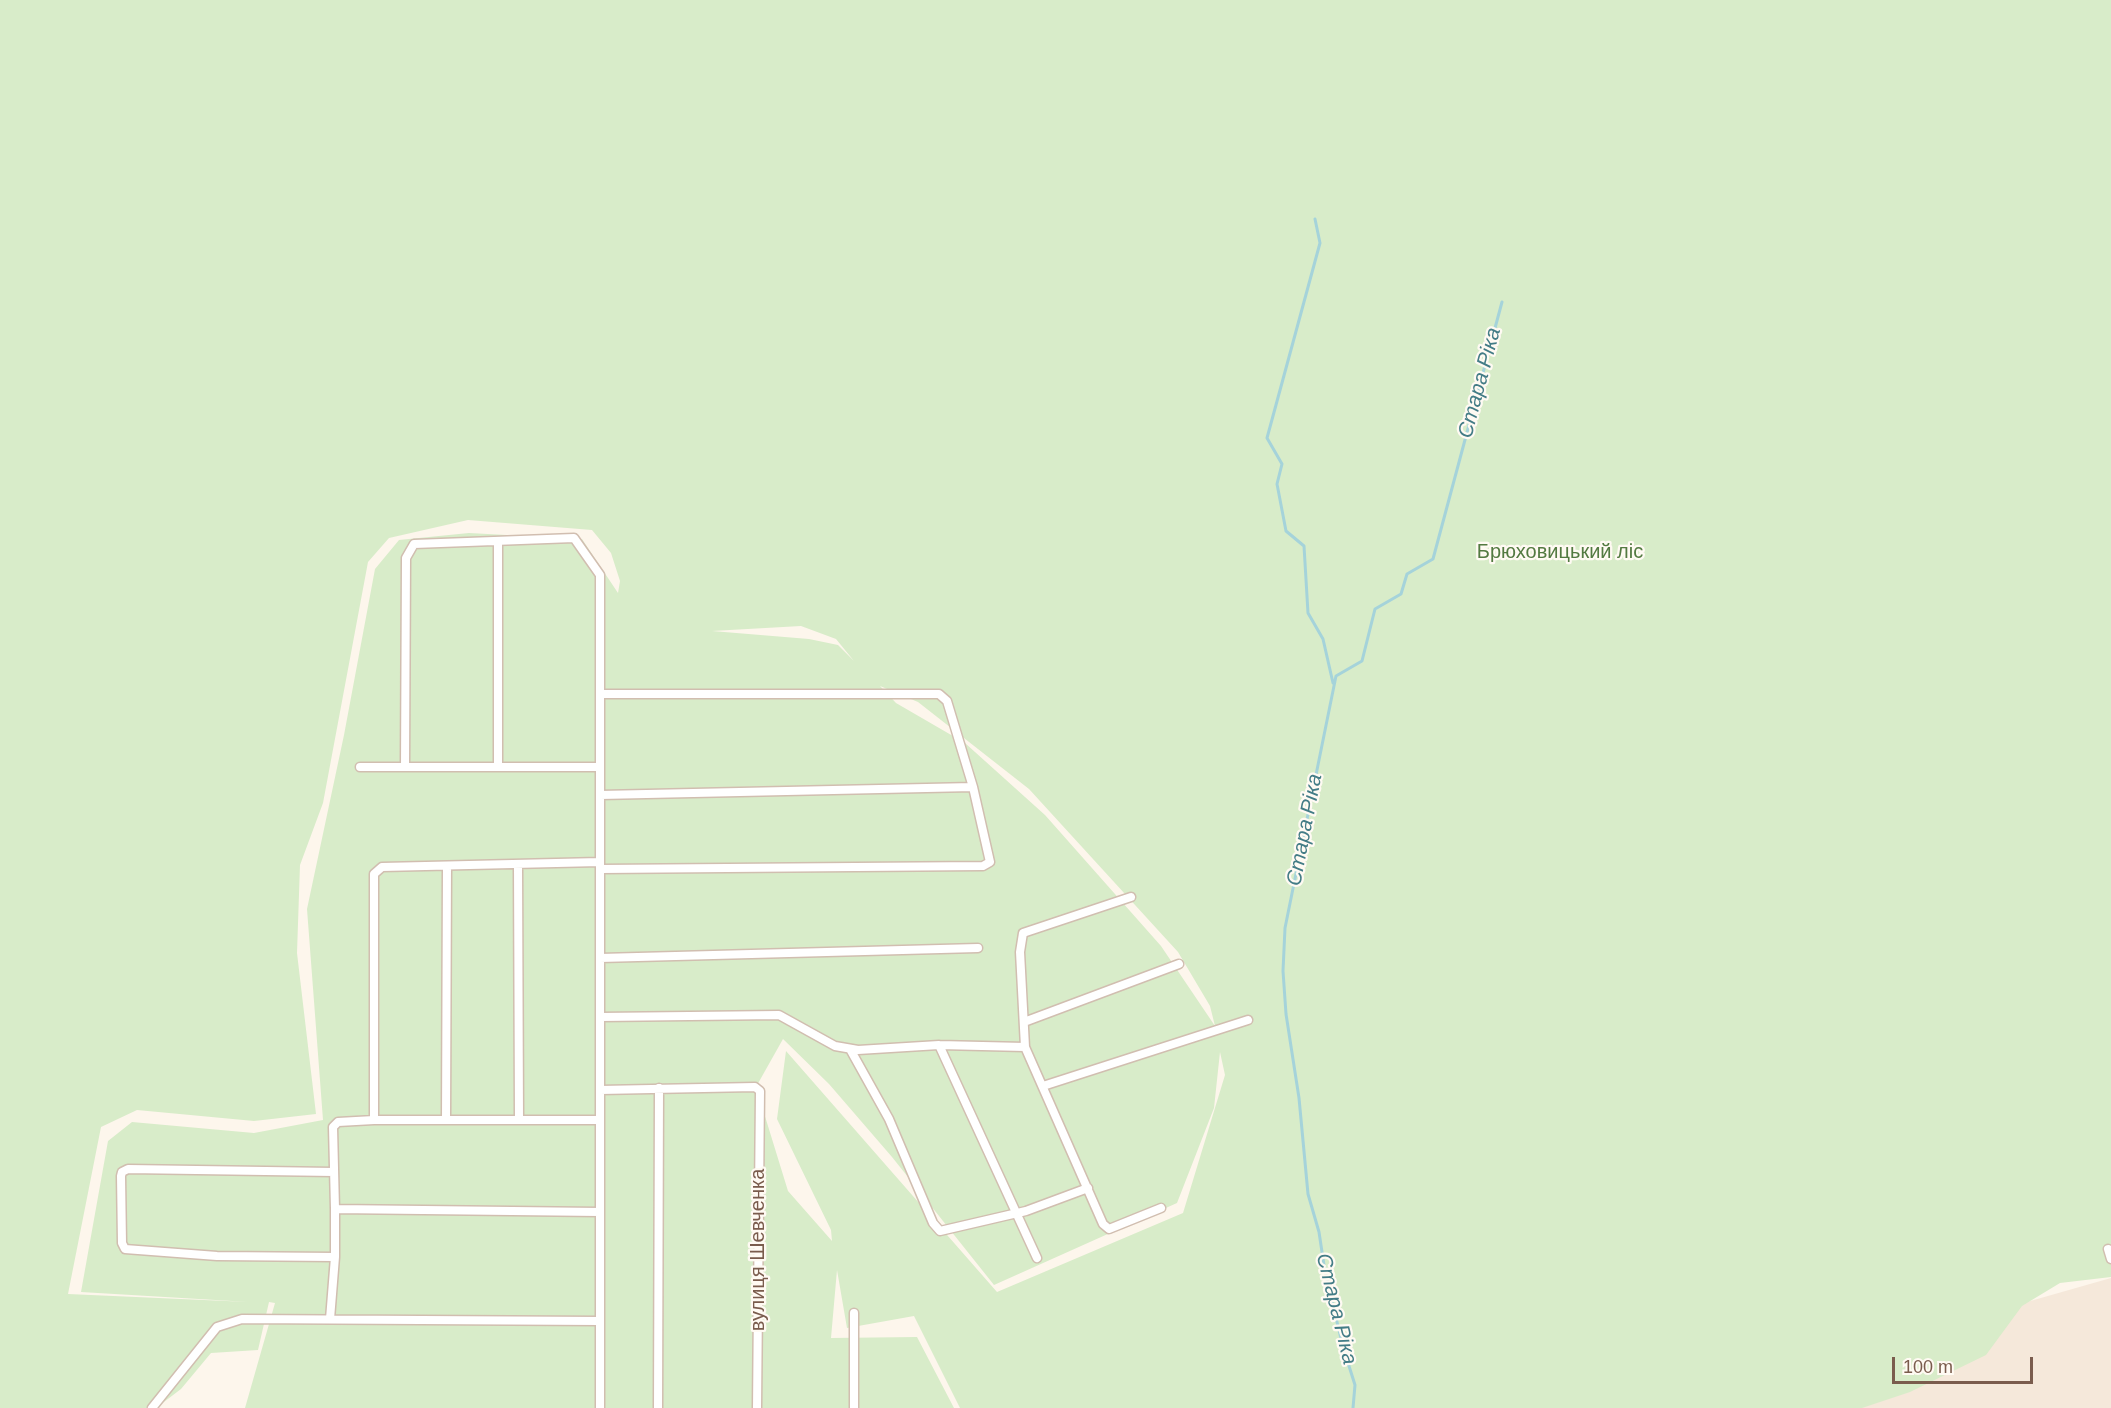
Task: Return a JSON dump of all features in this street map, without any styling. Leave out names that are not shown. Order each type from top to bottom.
[{"type":"street","points":[[405,767],[406,558],[414,544],[574,538],[600,575],[600,1408]]},
{"type":"street","points":[[498,541],[498,767]]},
{"type":"street","points":[[374,1120],[374,874],[382,867],[983,866],[990,862],[973,787],[947,701],[939,694],[600,694]]},
{"type":"street","points":[[360,766],[600,767]]},
{"type":"street","points":[[600,795],[973,787]]},
{"type":"street","points":[[518,865],[519,1120]]},
{"type":"street","points":[[446,1120],[447,866]]},
{"type":"street","points":[[1131,897],[1023,933],[1020,952],[1025,1047],[1103,1224],[1109,1229],[1161,1208]]},
{"type":"street","points":[[600,958],[978,948]]},
{"type":"street","points":[[1024,1022],[1179,964]]},
{"type":"street","points":[[600,1017],[779,1015],[834,1046],[858,1050],[939,1045],[1025,1047]]},
{"type":"street","points":[[1043,1086],[1248,1020]]},
{"type":"street","points":[[939,1045],[1037,1258]]},
{"type":"street","points":[[850,1049],[889,1119],[933,1223],[940,1231],[1017,1213],[1088,1188]]},
{"type":"street","name":"вулиця Шевченка","points":[[659,1088],[755,1087],[760,1091],[757,1408]]},
{"type":"street","points":[[600,1090],[659,1088],[658,1408]]},
{"type":"street","points":[[330,1319],[335,1257],[333,1127],[338,1122],[600,1120]]},
{"type":"street","points":[[334,1172],[128,1169],[122,1172],[121,1176],[122,1243],[125,1249],[217,1256],[335,1257]]},
{"type":"street","points":[[335,1209],[600,1212]]},
{"type":"street","points":[[2108,1249],[2111,1259]]},
{"type":"street","points":[[854,1313],[854,1408]]},
{"type":"street","points":[[152,1408],[217,1328],[242,1319],[600,1321]]},
{"type":"shaded area","points":[[2111,1278],[2111,1408],[1655,1408]]},
{"type":"green space","name":"Брюховицький ліс","points":[[0,0],[2111,0],[2111,1277],[2060,1283],[2022,1306],[1986,1355],[1910,1392],[1862,1408],[960,1408],[914,1316],[847,1328],[837,1270],[831,1338],[917,1337],[954,1408],[245,1408],[275,1303],[269,1302],[258,1350],[211,1353],[181,1389],[156,1408],[0,1408]],"holes":[[[468,520],[592,530],[611,553],[620,581],[618,593],[582,539],[469,533],[399,540],[375,569],[344,735],[307,909],[323,1120],[254,1133],[132,1122],[108,1141],[81,1292],[249,1302],[68,1294],[101,1127],[137,1110],[254,1121],[316,1114],[297,953],[300,865],[323,803],[368,562],[389,538]],[[801,626],[836,639],[854,661],[838,645],[809,639],[712,631]],[[880,686],[918,702],[1029,789],[1178,952],[1210,1006],[1215,1026],[1161,946],[1045,815],[965,743],[896,703]],[[783,1039],[829,1084],[892,1157],[994,1285],[1177,1203],[1214,1108],[1220,1052],[1225,1075],[1183,1213],[997,1292],[786,1051],[777,1119],[831,1230],[832,1241],[788,1191],[756,1087]]]},
{"type":"waterway","points":[[1315,219],[1320,243],[1267,438],[1282,464],[1277,484],[1286,531],[1304,546],[1308,613],[1323,639],[1333,683]]},
{"type":"waterway","name":"Стара Ріка","points":[[1353,1408],[1355,1385],[1343,1347],[1325,1272],[1319,1232],[1308,1194],[1299,1098],[1286,1014],[1283,971],[1285,928],[1336,676],[1362,661],[1375,609],[1401,594],[1407,574],[1433,559],[1502,302]]}]
